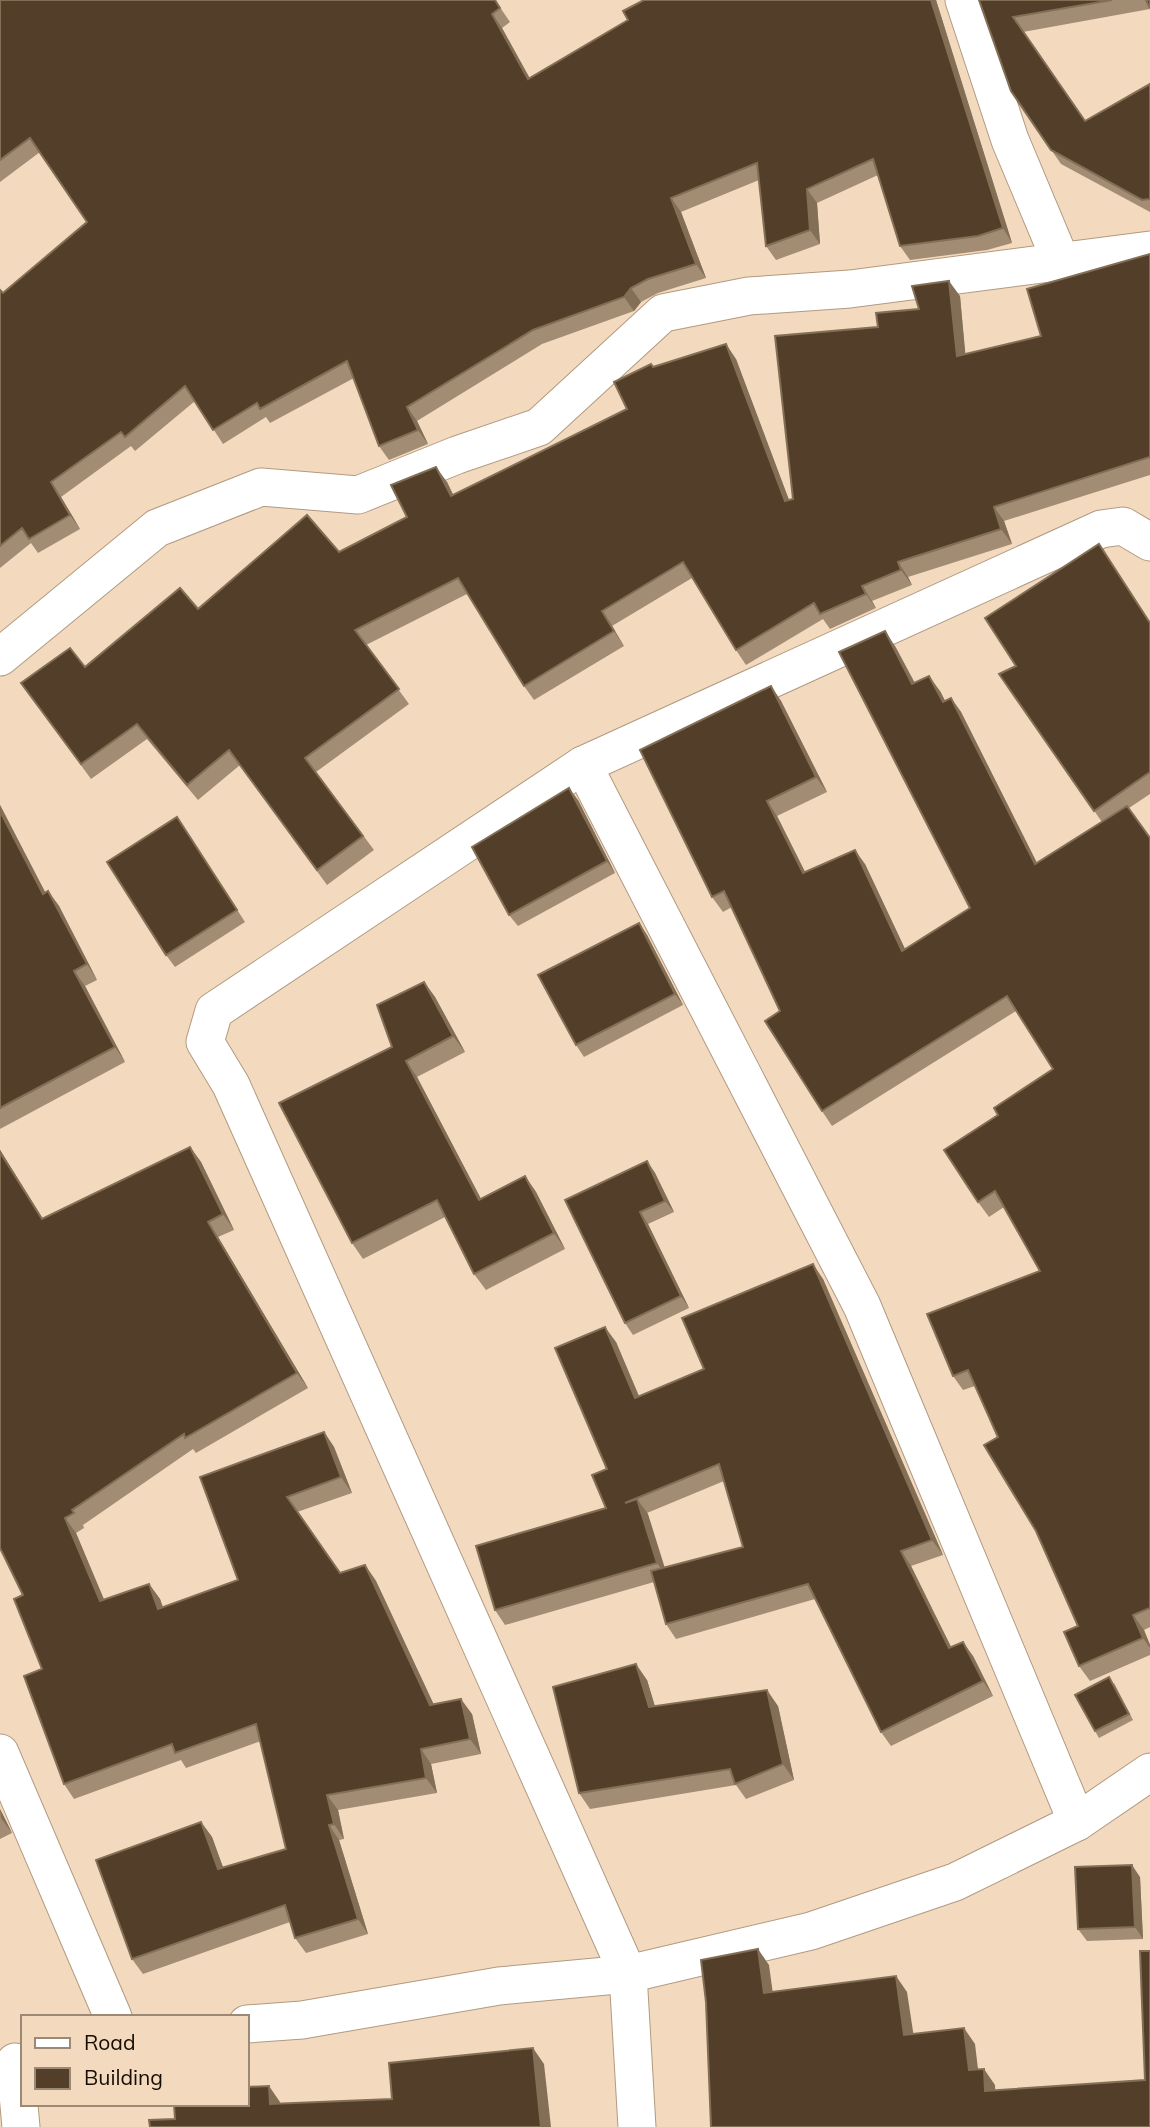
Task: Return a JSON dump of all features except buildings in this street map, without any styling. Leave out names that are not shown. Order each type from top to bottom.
[{"type":"street","points":[[964,0],[1010,140],[1062,264]]},
{"type":"street","points":[[0,657],[156,528],[261,486],[358,495],[457,455],[539,427],[663,313],[749,296],[850,289],[1062,264],[1150,250]]},
{"type":"street","points":[[637,2127],[628,1974],[236,1097],[205,1042],[214,1011],[583,765],[1101,529],[1123,526],[1150,542]]},
{"type":"street","points":[[583,765],[862,1306],[1077,1822]]},
{"type":"street","points":[[0,1753],[112,2015]]},
{"type":"street","points":[[248,2024],[302,2020],[499,1986],[628,1974],[811,1931],[955,1882],[1077,1822],[1150,1772]]},
{"type":"street","points":[[12,2063],[21,2127]]}]
